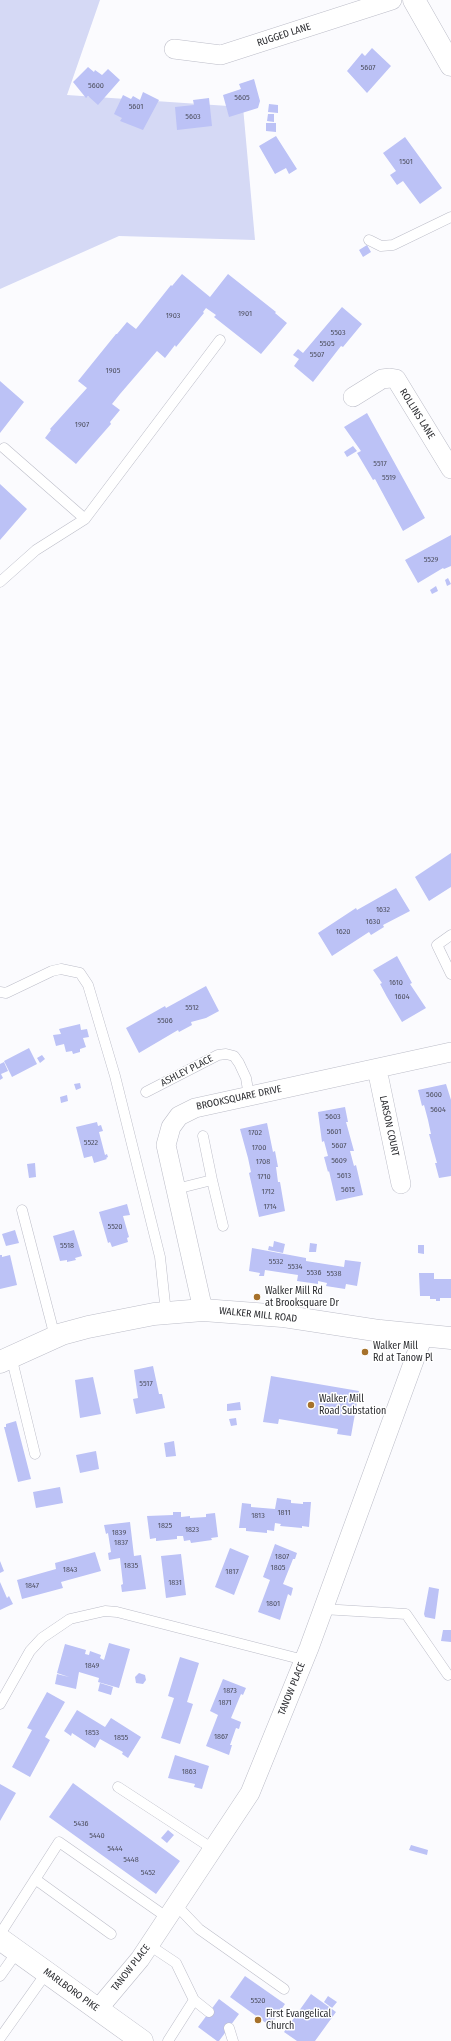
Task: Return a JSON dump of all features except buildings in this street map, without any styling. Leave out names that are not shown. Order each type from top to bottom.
[{"type":"street","name":"RUGGED LANE","points":[[174,49],[221,55],[392,0]]},
{"type":"street","points":[[414,0],[451,65]]},
{"type":"street","name":"ROLLINS LANE","points":[[353,397],[382,380],[390,378],[396,379],[451,469]]},
{"type":"street","name":"BROOKSQUARE DRIVE","points":[[203,1310],[166,1145],[174,1122],[185,1111],[195,1108],[451,1052]]},
{"type":"street","name":"LARSON COURT","points":[[377,1068],[401,1184]]},
{"type":"street","name":"WALKER MILL ROAD","points":[[6,1359],[54,1337],[123,1319],[203,1310],[282,1316],[380,1331],[451,1338]]},
{"type":"street","name":"TANOW PLACE","points":[[98,2009],[149,1945],[250,1792],[304,1660],[423,1336]]},
{"type":"street","name":"MARLBORO PIKE","points":[[0,1939],[142,2041]]},
{"type":"lane","points":[[369,240],[381,246],[393,245],[451,217]]},
{"type":"lane","points":[[0,582],[36,550],[85,519],[220,340]]},
{"type":"lane","points":[[4,448],[85,519]]},
{"type":"lane","points":[[451,936],[437,945],[451,974]]},
{"type":"lane","points":[[0,992],[6,993],[52,971],[61,969],[80,973],[88,985],[115,1076],[160,1257],[166,1313]]},
{"type":"lane","name":"ASHLEY PLACE","points":[[146,1092],[218,1055],[226,1054],[234,1056],[240,1063],[246,1078],[249,1096]]},
{"type":"lane","points":[[203,1136],[223,1226]]},
{"type":"lane","points":[[176,1189],[212,1180]]},
{"type":"lane","points":[[22,1210],[54,1337]]},
{"type":"lane","points":[[6,1359],[35,1454]]},
{"type":"lane","points":[[322,1609],[406,1614],[448,1675]]},
{"type":"lane","points":[[0,1704],[30,1651],[42,1638],[70,1619],[105,1611],[138,1617],[304,1660]]},
{"type":"lane","points":[[118,1787],[213,1850]]},
{"type":"lane","points":[[0,1934],[59,1842],[172,1911],[284,1990]]},
{"type":"lane","points":[[35,1879],[112,1934]]},
{"type":"lane","points":[[149,1945],[176,1963],[194,2000],[209,2012]]},
{"type":"lane","points":[[0,1976],[17,1952]]},
{"type":"lane","points":[[0,2038],[47,1972]]},
{"type":"lane","points":[[168,2041],[194,2000]]},
{"type":"lane","points":[[229,2028],[233,2041]]},
{"type":"shaded area","points":[[0,0],[100,0],[67,95],[243,107],[255,240],[119,236],[0,289]]},
{"type":"place","name":"Walker Mill Rd at Brooksquare Dr","points":[[257,1297]]},
{"type":"place","name":"Walker Mill Rd at Tanow Pl","points":[[365,1352]]},
{"type":"place","name":"Walker Mill Road Substation","points":[[311,1405]]},
{"type":"place","name":"First Evangelical Church","points":[[258,2020]]}]
